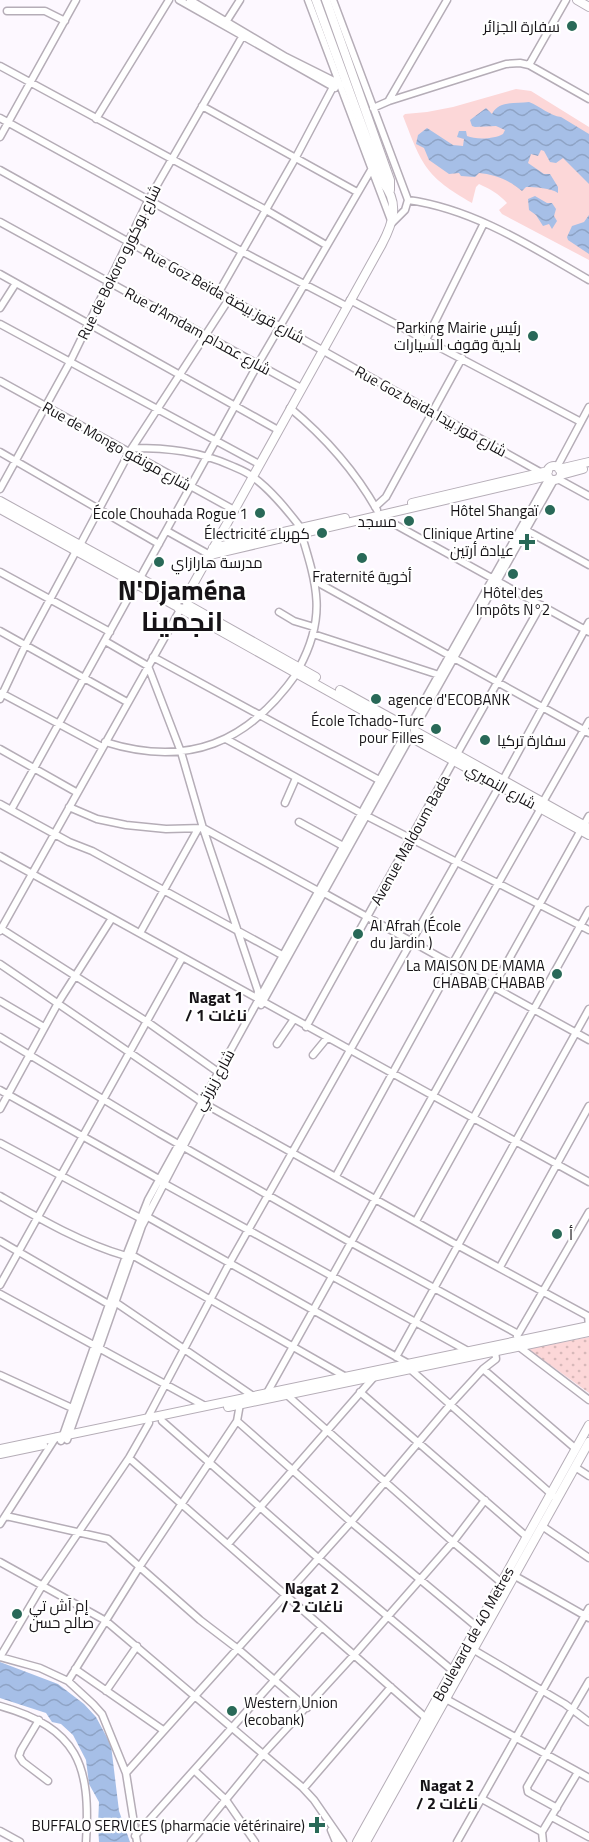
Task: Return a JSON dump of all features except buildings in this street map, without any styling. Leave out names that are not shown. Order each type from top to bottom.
[{"type":"main road","points":[[316,0],[345,90],[383,183],[390,190]]},
{"type":"main road","points":[[182,605],[392,223],[394,208],[390,180],[326,0]]},
{"type":"main road","points":[[577,0],[589,7]]},
{"type":"main road","points":[[553,474],[589,462]]},
{"type":"main road","points":[[212,552],[377,511],[589,467]]},
{"type":"main road","points":[[0,501],[78,548]]},
{"type":"main road","points":[[0,509],[78,548]]},
{"type":"main road","name":"شارع النميري","points":[[78,548],[585,828],[589,835]]},
{"type":"main road","points":[[148,1421],[162,1421],[374,1377],[466,1350],[589,1326]]},
{"type":"main road","points":[[0,1449],[148,1421],[267,1392],[495,1351],[517,1341],[589,1332]]},
{"type":"main road","name":"Boulevard de 40 Metres","points":[[366,1842],[446,1699],[477,1628],[505,1585],[515,1576],[542,1526],[589,1425]]},
{"type":"main road","points":[[0,1454],[61,1438]]},
{"type":"main road","name":"Boulevard de 40 Metres","points":[[357,1842],[426,1718],[474,1650],[527,1537],[575,1467],[589,1442]]},
{"type":"street","points":[[0,137],[76,0]]},
{"type":"street","points":[[96,119],[169,0]]},
{"type":"street","points":[[179,0],[333,87],[345,90]]},
{"type":"street","points":[[190,0],[345,90]]},
{"type":"street","points":[[226,22],[240,0]]},
{"type":"street","points":[[308,0],[345,90],[371,170],[392,223],[405,210],[408,200],[333,0]]},
{"type":"street","points":[[336,9],[341,0]]},
{"type":"street","points":[[389,101],[447,0]]},
{"type":"street","points":[[529,65],[566,0]]},
{"type":"street","points":[[7,11],[45,11],[64,21]]},
{"type":"street","name":"Rue de Bokoro شارع بوكورو","points":[[0,489],[70,362],[148,199],[242,37]]},
{"type":"street","points":[[373,108],[506,64],[520,63],[529,65],[589,99]]},
{"type":"street","points":[[0,66],[266,210],[326,245]]},
{"type":"street","points":[[219,292],[296,158],[333,87]]},
{"type":"street","points":[[202,106],[357,192]]},
{"type":"street","points":[[0,118],[304,285],[426,339],[580,422]]},
{"type":"street","name":"Rue Goz Beïda شارع قوز بيضة","points":[[0,170],[322,350]]},
{"type":"street","points":[[11,810],[258,364],[371,170]]},
{"type":"street","points":[[408,200],[435,204],[499,228],[589,280]]},
{"type":"street","name":"Rue d'Amdam شارع عمدام","points":[[0,222],[301,388]]},
{"type":"street","points":[[426,339],[484,223]]},
{"type":"street","points":[[0,273],[278,430]]},
{"type":"street","points":[[0,308],[16,282]]},
{"type":"street","points":[[131,450],[186,451],[208,457],[253,476],[301,531],[315,580],[317,610],[314,630],[306,655],[283,693],[261,716],[226,739],[181,752],[143,750],[104,744],[58,725],[1,695],[26,644],[131,450],[229,298]]},
{"type":"street","points":[[0,324],[259,464]]},
{"type":"street","name":"Rue Goz beida شارع قوز بيدا","points":[[322,350],[553,474],[589,496]]},
{"type":"street","points":[[377,511],[462,358]]},
{"type":"street","name":"Rue de Mongo شارع مونقو","points":[[0,381],[131,450],[234,510]]},
{"type":"street","points":[[409,732],[589,407]]},
{"type":"street","points":[[290,408],[332,447],[377,511],[587,631]]},
{"type":"street","points":[[0,452],[159,544]]},
{"type":"street","points":[[523,528],[589,565]]},
{"type":"street","points":[[167,531],[212,552]]},
{"type":"street","points":[[0,572],[110,632]]},
{"type":"street","points":[[315,580],[586,732]]},
{"type":"street","points":[[182,605],[0,929],[146,1021],[218,1072]]},
{"type":"street","name":"Avenue Maldoum Bada","points":[[306,1027],[541,605]]},
{"type":"street","points":[[279,612],[314,630],[439,675]]},
{"type":"street","points":[[136,1839],[126,1773],[102,1714],[68,1681],[40,1668],[0,1657],[42,1586],[129,1458],[210,1299],[587,631],[589,622]]},
{"type":"street","points":[[0,631],[127,702]]},
{"type":"street","points":[[105,641],[148,666],[181,752],[201,829],[260,1000]]},
{"type":"street","points":[[409,732],[439,675],[452,656]]},
{"type":"street","points":[[153,657],[379,780]]},
{"type":"street","points":[[336,1176],[453,963],[586,732],[589,721]]},
{"type":"street","name":"شارع زيزرتي","points":[[61,1438],[97,1347],[143,1217],[282,955],[321,892],[343,846],[364,815],[379,780],[409,732]]},
{"type":"street","name":"شارع زيزرتي","points":[[204,1103],[218,1072],[409,732]]},
{"type":"street","points":[[226,739],[364,815],[589,930]]},
{"type":"street","points":[[0,749],[76,792]]},
{"type":"street","points":[[285,803],[296,778]]},
{"type":"street","points":[[0,804],[69,842],[93,851],[282,955]]},
{"type":"street","points":[[69,807],[97,819],[126,825],[166,829],[201,829],[453,963],[589,1040]]},
{"type":"street","points":[[267,1392],[539,904],[585,828],[589,816]]},
{"type":"street","points":[[299,822],[343,846]]},
{"type":"street","points":[[140,933],[201,829]]},
{"type":"street","points":[[0,856],[589,1182]]},
{"type":"street","points":[[416,1221],[589,910]]},
{"type":"street","points":[[0,1109],[58,1003],[112,918]]},
{"type":"street","points":[[0,1285],[182,958]]},
{"type":"street","points":[[0,964],[204,1103],[457,1245],[588,1315],[589,1326]]},
{"type":"street","points":[[0,1001],[44,1027]]},
{"type":"street","points":[[396,1357],[589,1009]]},
{"type":"street","points":[[277,1044],[294,1019]]},
{"type":"street","points":[[0,1037],[102,1100],[434,1288],[517,1341],[589,1400]]},
{"type":"street","points":[[313,1055],[327,1038]]},
{"type":"street","points":[[0,1090],[466,1350]]},
{"type":"street","points":[[500,1267],[589,1106]]},
{"type":"street","points":[[0,1143],[230,1264],[396,1357],[554,1496]]},
{"type":"street","points":[[0,1196],[38,1218],[91,1243],[129,1256],[210,1299],[346,1377]]},
{"type":"street","points":[[517,1341],[589,1212]]},
{"type":"street","points":[[0,1241],[112,1303],[184,1348],[253,1396]]},
{"type":"street","points":[[0,1294],[205,1407]]},
{"type":"street","name":"شارع زيزرتي","points":[[61,1438],[97,1347]]},
{"type":"street","points":[[126,1773],[351,1522],[450,1405],[496,1359],[495,1351]]},
{"type":"street","points":[[483,1370],[576,1449]]},
{"type":"street","points":[[0,1375],[72,1408]]},
{"type":"street","points":[[228,1544],[374,1377]]},
{"type":"street","points":[[360,1392],[527,1537]]},
{"type":"street","points":[[287,1395],[505,1585]]},
{"type":"street","points":[[68,1681],[118,1605],[140,1566],[237,1421],[240,1404]]},
{"type":"street","points":[[162,1421],[455,1674]]},
{"type":"street","points":[[237,1421],[351,1522],[477,1628]]},
{"type":"street","points":[[0,1524],[61,1438]]},
{"type":"street","points":[[129,1458],[426,1718]]},
{"type":"street","points":[[575,1467],[589,1476]]},
{"type":"street","points":[[191,1842],[264,1753],[420,1581],[485,1500]]},
{"type":"street","points":[[6,1516],[108,1539],[200,1620],[307,1708]]},
{"type":"street","points":[[542,1526],[589,1558]]},
{"type":"street","points":[[0,1562],[106,1621],[304,1788],[343,1842]]},
{"type":"street","points":[[515,1576],[587,1616]]},
{"type":"street","points":[[457,1842],[542,1690],[587,1616],[589,1608]]},
{"type":"street","points":[[136,1839],[231,1727],[322,1627]]},
{"type":"street","points":[[106,1691],[136,1646]]},
{"type":"street","points":[[474,1650],[573,1709],[589,1722]]},
{"type":"street","points":[[75,1669],[164,1730]]},
{"type":"street","points":[[556,1808],[527,1790],[589,1681]]},
{"type":"street","points":[[304,1788],[391,1688]]},
{"type":"street","points":[[446,1699],[589,1778]]},
{"type":"street","points":[[0,1706],[25,1713],[48,1725],[62,1737],[78,1762],[88,1814],[86,1842]]},
{"type":"street","points":[[39,1720],[19,1756],[23,1762],[48,1781]]},
{"type":"street","points":[[194,1770],[226,1800],[255,1842]]},
{"type":"street","points":[[543,1842],[542,1832],[578,1772]]},
{"type":"street","points":[[482,1798],[542,1832]]},
{"type":"street","points":[[552,1817],[589,1837]]},
{"type":"street","points":[[329,1824],[336,1842]]},
{"type":"street","points":[[0,1831],[20,1842]]},
{"type":"shaded area","points":[[516,89],[531,91],[589,127],[589,260],[502,214],[499,210],[507,203],[487,188],[479,184],[476,187],[472,203],[444,185],[427,168],[421,158],[403,116],[453,107]]},
{"type":"shaded area","points":[[589,1337],[589,1393],[528,1349]]},
{"type":"water","points":[[529,102],[561,117],[589,134],[589,184],[563,158],[556,163],[550,162],[541,150],[538,156],[531,154],[528,163],[544,174],[550,174],[558,187],[558,193],[534,187],[526,187],[522,191],[508,181],[485,174],[479,173],[475,177],[461,176],[459,173],[449,174],[429,160],[424,148],[416,144],[418,135],[427,128],[453,145],[463,146],[464,139],[457,137],[459,131],[466,131],[467,136],[475,138],[500,136],[505,130],[496,126],[475,127],[472,126],[470,120],[486,108],[492,114],[499,106]]},
{"type":"water","points":[[535,196],[547,203],[552,203],[556,209],[554,216],[557,221],[552,229],[549,224],[543,226],[536,215],[529,210],[528,199]]},
{"type":"water","points":[[589,215],[589,254],[567,237],[572,226],[584,222]]},
{"type":"water","points":[[0,1662],[58,1684],[84,1704],[96,1717],[111,1745],[119,1811],[130,1842],[99,1842],[99,1802],[89,1784],[86,1760],[73,1735],[61,1724],[52,1722],[46,1713],[0,1698]]},
{"type":"place","name":"سفارة الجزائر","points":[[572,26]]},
{"type":"place","name":"Parking Mairie رئيس بلدية وقوف السيارات","points":[[533,336]]},
{"type":"place","name":"Hôtel Shangaï","points":[[550,510]]},
{"type":"place","name":"École Chouhada Rogue 1","points":[[260,513]]},
{"type":"place","name":"مسجد","points":[[409,521]]},
{"type":"place","name":"Électricité كهرباء","points":[[322,533]]},
{"type":"place","name":"Clinique Artine عيادة أرتين","points":[[527,542]]},
{"type":"place","name":"Fraternité أخوية","points":[[362,558]]},
{"type":"place","name":"مدرسة هارازاي","points":[[159,562]]},
{"type":"place","name":"Hôtel des Impôts N°2","points":[[513,574]]},
{"type":"place","name":"agence d'ECOBANK","points":[[376,699]]},
{"type":"place","name":"École Tchado-Turc pour Filles","points":[[436,729]]},
{"type":"place","name":"سفارة تركيا","points":[[485,740]]},
{"type":"place","name":"Al Afrah (École du Jardin )","points":[[358,934]]},
{"type":"place","name":"La MAISON DE MAMA CHABAB CHABAB","points":[[557,974]]},
{"type":"place","name":"أ","points":[[557,1234]]},
{"type":"place","name":"إم آش تي صالح حسن","points":[[17,1614]]},
{"type":"place","name":"Western Union (ecobank)","points":[[232,1711]]},
{"type":"place","name":"BUFFALO SERVICES (pharmacie vétérinaire)","points":[[317,1825]]},
{"type":"district","name":"N'Djaména انجمينا","points":[[182,604]]},
{"type":"district","name":"Nagat 1 / ناغات 1","points":[[216,1006]]},
{"type":"district","name":"Nagat 2 / ناغات 2","points":[[312,1597]]},
{"type":"district","name":"Nagat 2 / ناغات 2","points":[[447,1794]]}]
